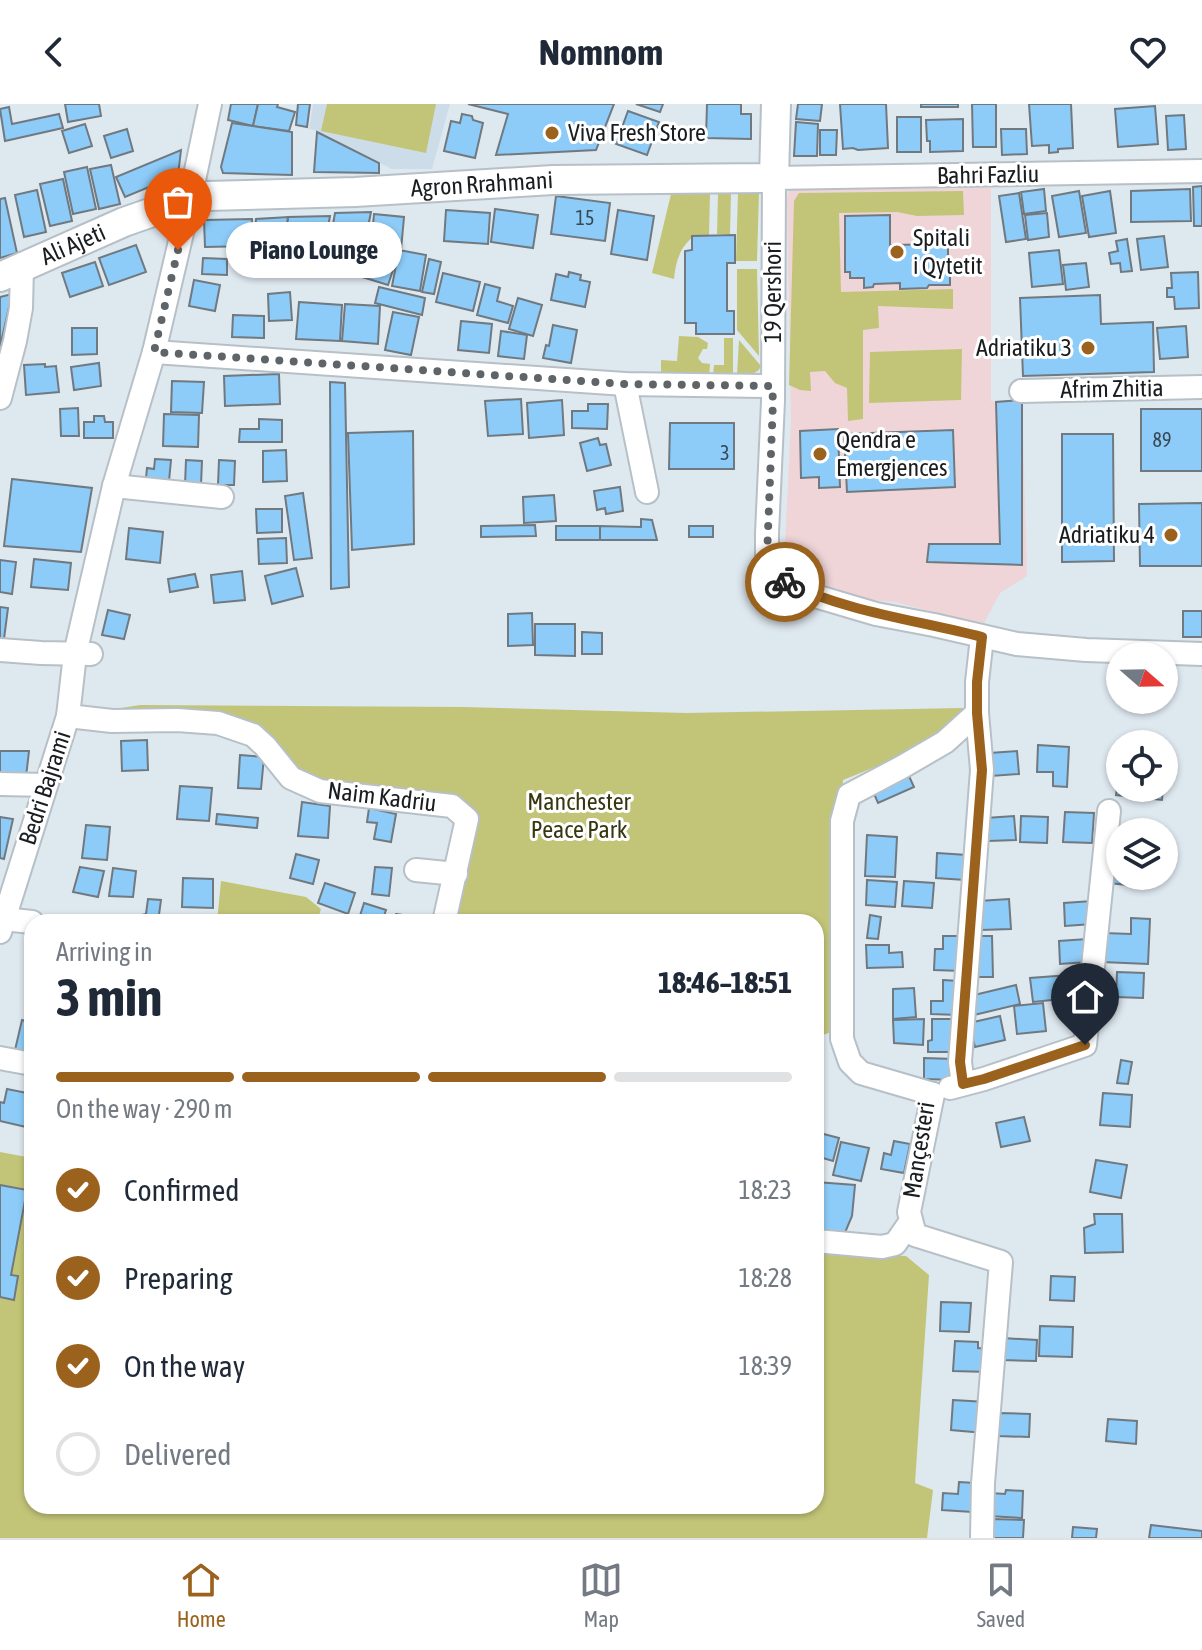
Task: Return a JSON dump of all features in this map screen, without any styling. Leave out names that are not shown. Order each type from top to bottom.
[{"type":"main road","name":"19 Qershori","points":[[774,178],[776,104]]},
{"type":"main road","name":"Agron Rrahmani","points":[[190,199],[553,180],[774,178]]},
{"type":"main road","name":"Ali Ajeti","points":[[11,272],[124,222],[190,199]]},
{"type":"street","name":"Bedri Bajrami","points":[[24,923],[2,926],[68,716],[83,654],[114,486],[154,352],[210,104]]},
{"type":"street","name":"Bahri Fazliu","points":[[774,178],[1202,171]]},
{"type":"street","name":"19 Qershori","points":[[774,178],[773,401],[767,545],[772,575],[815,596],[982,637]]},
{"type":"street","points":[[0,398],[21,308],[11,272]]},
{"type":"street","points":[[154,352],[625,384],[772,386]]},
{"type":"street","points":[[625,384],[647,492]]},
{"type":"street","name":"Afrim Zhitia","points":[[1021,391],[1202,387]]},
{"type":"street","points":[[114,486],[222,497]]},
{"type":"street","points":[[963,1084],[960,1062],[982,770],[977,682],[982,637],[1017,644],[1086,650],[1202,654]]},
{"type":"street","points":[[0,650],[83,654]]},
{"type":"street","name":"Mançesteri","points":[[977,713],[945,742],[849,795],[842,821],[842,1039],[850,1062],[861,1073],[933,1094],[909,1212],[915,1235],[1001,1262],[983,1483],[982,1538]]},
{"type":"street","name":"Naim Kadriu","points":[[68,716],[112,721],[218,723],[253,735],[291,778],[320,791],[452,806],[467,819],[446,914]]},
{"type":"street","points":[[0,784],[46,785]]},
{"type":"street","points":[[933,1094],[1085,1045],[1109,811]]},
{"type":"street","points":[[416,870],[456,874]]},
{"type":"street","points":[[0,1058],[24,1062]]},
{"type":"street","points":[[824,1242],[882,1247],[895,1244],[911,1221]]},
{"type":"shaded area","points":[[313,104],[450,104],[432,169],[392,169],[309,129]]},
{"type":"shaded area","points":[[991,188],[991,401],[1022,400],[1027,576],[1000,593],[983,625],[895,602],[815,596],[784,564],[791,422],[789,190]]},
{"type":"green space","points":[[327,104],[436,104],[426,153],[321,131]]},
{"type":"green space","points":[[963,191],[964,215],[839,213],[841,292],[953,289],[953,309],[878,306],[879,328],[863,330],[863,419],[848,421],[847,388],[835,383],[825,371],[810,372],[811,391],[789,385],[794,201],[799,193]]},
{"type":"green space","points":[[718,193],[731,193],[730,234],[717,234]]},
{"type":"green space","points":[[738,193],[759,193],[757,261],[736,261]]},
{"type":"green space","points":[[671,194],[710,194],[709,235],[695,235],[682,249],[674,279],[652,273]]},
{"type":"green space","points":[[737,269],[757,269],[759,356],[737,330]]},
{"type":"green space","points":[[679,336],[698,337],[708,343],[707,349],[703,349],[698,358],[702,363],[710,364],[709,377],[661,373],[661,360],[677,361]]},
{"type":"green space","points":[[724,338],[733,338],[733,376],[713,375],[714,365],[724,365]]},
{"type":"green space","points":[[739,340],[761,366],[754,373],[737,375]]},
{"type":"green space","points":[[962,349],[961,400],[869,403],[870,352]]},
{"type":"green space","name":"Manchester Peace Park","points":[[140,705],[462,707],[686,713],[963,708],[932,744],[843,780],[832,1032],[824,1034],[824,914],[450,914],[472,819],[364,788],[300,777],[258,732],[121,708]]},
{"type":"green space","points":[[221,881],[306,897],[321,909],[319,914],[218,914]]},
{"type":"green space","points":[[0,1152],[24,1156],[24,1514],[824,1514],[824,1253],[906,1256],[929,1275],[915,1483],[933,1490],[927,1538],[0,1538]]},
{"type":"building","points":[[65,104],[99,104],[101,116],[68,122]]},
{"type":"building","points":[[231,104],[258,104],[253,126],[228,120]]},
{"type":"building","points":[[258,104],[278,104],[277,107],[295,112],[289,131],[253,126]]},
{"type":"building","points":[[298,104],[310,104],[307,127],[296,125]]},
{"type":"building","name":"Viva Fresh Store","points":[[468,104],[614,104],[596,150],[496,155],[508,114]]},
{"type":"building","name":"Viva Fresh Store","points":[[636,104],[663,104],[660,112]]},
{"type":"building","points":[[707,104],[741,104],[741,114],[751,114],[751,139],[706,138]]},
{"type":"building","points":[[798,104],[822,104],[820,121],[796,119]]},
{"type":"building","points":[[840,104],[886,104],[888,148],[843,149]]},
{"type":"building","points":[[921,104],[958,104],[958,107],[921,107]]},
{"type":"building","points":[[972,104],[996,104],[996,147],[973,147]]},
{"type":"building","points":[[1029,104],[1071,104],[1073,148],[1049,153],[1049,145],[1032,146]]},
{"type":"building","points":[[1155,106],[1158,144],[1118,147],[1115,109]]},
{"type":"building","points":[[9,107],[12,124],[59,114],[63,128],[5,141],[0,109]]},
{"type":"building","points":[[628,111],[659,122],[647,155],[616,144]]},
{"type":"building","points":[[462,114],[483,123],[475,158],[444,151],[451,121],[460,123]]},
{"type":"building","points":[[1184,115],[1186,149],[1168,150],[1166,116]]},
{"type":"building","points":[[897,117],[921,117],[921,152],[897,152]]},
{"type":"building","points":[[963,119],[963,151],[930,152],[926,120]]},
{"type":"building","points":[[796,122],[818,124],[817,156],[794,156]]},
{"type":"building","points":[[232,123],[292,132],[292,175],[223,173],[221,167]]},
{"type":"building","points":[[85,124],[92,146],[69,153],[62,131]]},
{"type":"building","points":[[127,129],[133,151],[111,158],[104,136]]},
{"type":"building","points":[[1001,129],[1026,129],[1027,154],[1002,155]]},
{"type":"building","points":[[820,130],[837,130],[836,155],[820,155]]},
{"type":"building","points":[[317,132],[379,163],[379,173],[314,172]]},
{"type":"building","points":[[181,150],[178,175],[125,197],[116,177]]},
{"type":"building","points":[[111,165],[120,204],[99,209],[90,169]]},
{"type":"building","points":[[87,167],[96,209],[73,214],[64,172]]},
{"type":"building","points":[[63,179],[72,221],[50,226],[40,184]]},
{"type":"building","points":[[1202,186],[1202,226],[1194,226],[1193,187]]},
{"type":"building","points":[[1044,189],[1046,211],[1024,214],[1021,192]]},
{"type":"building","points":[[1190,189],[1191,221],[1131,222],[1131,191]]},
{"type":"building","points":[[37,190],[46,232],[24,237],[15,195]]},
{"type":"building","points":[[1079,191],[1086,233],[1059,237],[1052,196]]},
{"type":"building","points":[[1110,191],[1116,233],[1089,237],[1082,196]]},
{"type":"building","points":[[1019,193],[1026,239],[1006,242],[999,196]]},
{"type":"building","points":[[556,196],[610,203],[605,241],[551,234]]},
{"type":"building","points":[[5,198],[17,253],[0,258],[0,199]]},
{"type":"building","points":[[495,209],[538,215],[533,248],[491,242]]},
{"type":"building","points":[[446,210],[490,213],[488,244],[444,241]]},
{"type":"building","points":[[618,210],[654,216],[647,260],[611,254]]},
{"type":"building","points":[[371,212],[361,262],[328,253],[335,213]]},
{"type":"building","points":[[1047,213],[1049,237],[1028,240],[1025,215]]},
{"type":"building","points":[[374,214],[404,217],[401,250],[371,247]]},
{"type":"building","name":"Spitali i Qytetit","points":[[890,215],[890,245],[948,244],[948,260],[952,260],[953,269],[950,269],[950,285],[900,289],[900,283],[874,284],[873,287],[864,288],[864,278],[850,278],[850,272],[845,272],[845,216]]},
{"type":"building","points":[[330,216],[323,255],[316,254],[314,271],[281,266],[288,217]]},
{"type":"building","points":[[288,217],[282,254],[253,251],[256,219]]},
{"type":"building","points":[[252,219],[253,246],[205,247],[204,220]]},
{"type":"building","points":[[735,235],[735,263],[727,263],[727,311],[734,311],[734,334],[696,334],[696,323],[685,323],[685,251],[692,250],[692,236]]},
{"type":"building","points":[[1164,236],[1168,267],[1141,270],[1137,239]]},
{"type":"building","points":[[1127,239],[1132,271],[1121,272],[1120,263],[1111,264],[1109,253],[1118,251],[1116,241]]},
{"type":"building","points":[[136,245],[146,272],[109,285],[99,258]]},
{"type":"building","points":[[399,250],[426,255],[420,291],[392,286]]},
{"type":"building","points":[[1059,250],[1063,284],[1032,287],[1029,253]]},
{"type":"building","points":[[373,253],[396,261],[388,285],[359,276],[365,257],[372,259]]},
{"type":"building","points":[[203,258],[227,259],[227,275],[202,274]]},
{"type":"building","points":[[429,259],[441,262],[434,294],[422,292]]},
{"type":"building","points":[[95,262],[103,286],[70,297],[62,273]]},
{"type":"building","points":[[1086,263],[1089,287],[1066,290],[1063,265]]},
{"type":"building","points":[[569,272],[581,275],[580,280],[590,282],[585,307],[551,300],[556,274],[568,277]]},
{"type":"building","points":[[1198,272],[1199,308],[1175,309],[1174,297],[1167,297],[1167,288],[1172,288],[1171,273]]},
{"type":"building","points":[[443,273],[480,282],[473,311],[436,302]]},
{"type":"building","points":[[194,280],[220,285],[215,311],[189,306]]},
{"type":"building","points":[[485,284],[500,288],[497,301],[513,306],[508,323],[477,315]]},
{"type":"building","points":[[379,287],[425,298],[422,315],[375,303]]},
{"type":"building","points":[[290,292],[292,320],[269,321],[268,294]]},
{"type":"building","points":[[12,294],[0,347],[0,297]]},
{"type":"building","name":"Adriatiku 3","points":[[1100,295],[1101,324],[1153,322],[1154,372],[1023,376],[1020,298]]},
{"type":"building","points":[[518,298],[542,305],[533,336],[509,329]]},
{"type":"building","points":[[299,302],[342,305],[340,341],[296,339]]},
{"type":"building","points":[[345,304],[380,306],[378,344],[342,341]]},
{"type":"building","points":[[393,312],[419,317],[411,355],[385,350]]},
{"type":"building","points":[[233,315],[264,316],[264,338],[232,337]]},
{"type":"building","points":[[461,321],[492,324],[489,353],[458,350]]},
{"type":"building","points":[[553,325],[577,330],[571,363],[543,358]]},
{"type":"building","points":[[1186,326],[1188,357],[1160,359],[1157,328]]},
{"type":"building","points":[[72,328],[97,328],[97,354],[72,355]]},
{"type":"building","points":[[501,331],[527,335],[524,359],[498,356]]},
{"type":"building","points":[[99,363],[101,386],[74,390],[71,367]]},
{"type":"building","points":[[45,364],[45,367],[56,366],[59,392],[26,395],[24,365]]},
{"type":"building","points":[[279,374],[280,404],[225,406],[224,376]]},
{"type":"building","points":[[172,381],[204,382],[202,413],[171,412]]},
{"type":"building","points":[[330,382],[345,383],[349,587],[331,589]]},
{"type":"building","points":[[521,399],[523,434],[488,436],[485,401]]},
{"type":"building","points":[[562,400],[564,435],[529,438],[527,403]]},
{"type":"building","points":[[1022,400],[1022,565],[927,562],[929,544],[1000,544],[996,402]]},
{"type":"building","points":[[588,404],[608,404],[607,429],[572,428],[572,411],[588,411]]},
{"type":"building","points":[[78,408],[79,436],[61,436],[60,409]]},
{"type":"building","name":"Adriatiku 4","points":[[1141,409],[1202,409],[1202,471],[1141,471]]},
{"type":"building","points":[[164,414],[199,415],[198,447],[163,446]]},
{"type":"building","points":[[94,416],[104,416],[105,422],[113,422],[113,438],[84,438],[84,422],[94,422]]},
{"type":"building","points":[[259,419],[282,420],[282,442],[239,442],[240,429],[259,429]]},
{"type":"building","points":[[670,423],[734,423],[734,469],[669,469]]},
{"type":"building","name":"Qendra e Emergjences","points":[[838,429],[840,487],[819,488],[819,477],[801,478],[800,431]]},
{"type":"building","points":[[953,430],[955,487],[847,492],[844,434]]},
{"type":"building","points":[[413,431],[414,544],[352,550],[348,433]]},
{"type":"building","points":[[1062,434],[1113,434],[1114,561],[1062,562]]},
{"type":"building","points":[[598,438],[600,445],[606,444],[611,465],[587,471],[580,443]]},
{"type":"building","points":[[286,450],[287,481],[263,482],[263,451]]},
{"type":"building","points":[[155,459],[171,460],[169,481],[146,478],[147,468],[154,469]]},
{"type":"building","points":[[186,460],[202,461],[201,485],[185,485]]},
{"type":"building","points":[[219,460],[235,461],[234,485],[218,485]]},
{"type":"building","points":[[12,479],[92,488],[81,552],[4,546]]},
{"type":"building","points":[[620,487],[623,511],[606,514],[605,508],[597,510],[594,491]]},
{"type":"building","points":[[303,493],[312,558],[294,560],[285,496]]},
{"type":"building","points":[[554,495],[556,521],[524,523],[523,497]]},
{"type":"building","name":"Adriatiku 4","points":[[1202,503],[1202,566],[1140,566],[1139,504]]},
{"type":"building","points":[[256,509],[282,509],[282,532],[257,533]]},
{"type":"building","points":[[641,519],[652,520],[657,540],[599,540],[600,526],[641,527]]},
{"type":"building","points":[[535,525],[536,536],[481,537],[481,526]]},
{"type":"building","points":[[556,526],[600,526],[600,540],[556,540]]},
{"type":"building","points":[[689,526],[713,526],[713,537],[689,537]]},
{"type":"building","points":[[129,528],[163,532],[160,563],[126,559]]},
{"type":"building","points":[[286,538],[287,563],[259,564],[258,539]]},
{"type":"building","points":[[34,559],[71,563],[68,590],[31,587]]},
{"type":"building","points":[[0,560],[16,562],[12,594],[0,592]]},
{"type":"building","points":[[296,568],[303,596],[272,604],[265,576]]},
{"type":"building","points":[[242,571],[245,600],[214,603],[211,575]]},
{"type":"building","points":[[195,574],[198,587],[170,592],[168,579]]},
{"type":"building","points":[[0,607],[8,608],[4,639],[0,639]]},
{"type":"building","points":[[108,610],[130,615],[124,639],[102,635]]},
{"type":"building","points":[[1183,611],[1202,611],[1202,637],[1183,637]]},
{"type":"building","points":[[532,613],[533,645],[508,646],[508,614]]},
{"type":"building","points":[[535,624],[575,624],[575,656],[535,655]]},
{"type":"building","points":[[582,632],[602,633],[602,654],[582,654]]},
{"type":"building","points":[[147,740],[148,770],[122,771],[121,741]]},
{"type":"building","points":[[1038,745],[1069,747],[1067,787],[1053,786],[1053,772],[1037,772]]},
{"type":"building","points":[[0,751],[29,751],[26,777],[0,776]]},
{"type":"building","points":[[1017,751],[1019,774],[991,776],[990,753]]},
{"type":"building","points":[[240,755],[264,757],[261,789],[238,788]]},
{"type":"building","points":[[908,774],[914,787],[878,803],[872,789]]},
{"type":"building","points":[[180,786],[212,788],[209,821],[177,819]]},
{"type":"building","points":[[302,802],[330,806],[328,838],[298,836]]},
{"type":"building","points":[[369,808],[396,814],[391,842],[374,839],[377,823],[367,822]]},
{"type":"building","points":[[1065,812],[1094,813],[1092,843],[1063,842]]},
{"type":"building","points":[[217,814],[258,818],[257,828],[216,824]]},
{"type":"building","points":[[1014,816],[1016,840],[988,841],[986,818]]},
{"type":"building","points":[[1021,816],[1048,817],[1047,843],[1020,842]]},
{"type":"building","points":[[0,817],[13,819],[4,859],[0,858]]},
{"type":"building","points":[[86,825],[110,827],[107,860],[82,858]]},
{"type":"building","points":[[867,835],[897,837],[895,877],[865,876]]},
{"type":"building","points":[[937,853],[967,855],[965,880],[936,878]]},
{"type":"building","points":[[296,854],[319,860],[313,884],[290,878]]},
{"type":"building","points":[[80,867],[104,871],[98,897],[73,892]]},
{"type":"building","points":[[375,867],[392,868],[389,896],[372,894]]},
{"type":"building","points":[[113,868],[136,871],[133,897],[109,896]]},
{"type":"building","points":[[183,878],[213,879],[213,908],[182,907]]},
{"type":"building","points":[[867,880],[897,882],[895,907],[866,905]]},
{"type":"building","points":[[904,881],[934,883],[932,908],[902,906]]},
{"type":"building","points":[[325,883],[355,893],[348,914],[318,903]]},
{"type":"building","points":[[148,899],[161,900],[159,914],[146,914]]},
{"type":"building","points":[[1009,899],[1011,929],[981,930],[979,901]]},
{"type":"building","points":[[1092,901],[1093,924],[1065,926],[1064,903]]},
{"type":"building","points":[[364,903],[386,910],[385,914],[361,914]]},
{"type":"building","points":[[870,915],[881,917],[878,939],[867,938]]},
{"type":"building","points":[[1131,918],[1150,919],[1148,964],[1102,962],[1104,933],[1131,934]]},
{"type":"building","points":[[943,936],[963,936],[962,971],[934,970],[935,949],[943,949]]},
{"type":"building","points":[[973,936],[992,936],[993,977],[974,977]]},
{"type":"building","points":[[1087,939],[1088,962],[1060,964],[1059,941]]},
{"type":"building","points":[[866,945],[889,945],[889,953],[902,952],[903,967],[867,968]]},
{"type":"building","points":[[1117,972],[1144,973],[1143,998],[1116,997]]},
{"type":"building","points":[[1069,975],[1071,998],[1033,1002],[1030,978]]},
{"type":"building","points":[[943,980],[959,981],[958,1015],[931,1014],[931,1001],[943,1001]]},
{"type":"building","points":[[1016,985],[1020,1004],[974,1015],[970,996]]},
{"type":"building","points":[[914,988],[916,1017],[893,1019],[893,989]]},
{"type":"building","points":[[1043,1003],[1046,1031],[1017,1034],[1014,1006]]},
{"type":"building","points":[[1000,1016],[1005,1040],[975,1047],[969,1023]]},
{"type":"building","points":[[924,1019],[923,1045],[894,1043],[893,1020]]},
{"type":"building","points":[[932,1019],[957,1019],[957,1052],[928,1052],[928,1041],[932,1040]]},
{"type":"building","points":[[22,1020],[24,1052],[15,1050]]},
{"type":"building","points":[[924,1058],[954,1059],[954,1080],[924,1079]]},
{"type":"building","points":[[1121,1060],[1132,1062],[1128,1084],[1117,1083]]},
{"type":"building","points":[[7,1089],[24,1092],[24,1127],[0,1121],[0,1102],[4,1103]]},
{"type":"building","points":[[1103,1093],[1132,1095],[1130,1127],[1100,1125]]},
{"type":"building","points":[[1024,1117],[1030,1141],[1001,1147],[996,1123]]},
{"type":"building","points":[[824,1134],[839,1138],[833,1161],[824,1158]]},
{"type":"building","points":[[894,1141],[910,1144],[904,1173],[881,1169],[884,1153],[891,1155]]},
{"type":"building","points":[[841,1142],[869,1148],[861,1181],[833,1175]]},
{"type":"building","points":[[1096,1160],[1127,1165],[1121,1198],[1090,1192]]},
{"type":"building","points":[[824,1183],[855,1185],[852,1216],[844,1235],[824,1234]]},
{"type":"building","points":[[0,1185],[24,1189],[24,1206],[11,1275],[18,1276],[14,1300],[0,1297]]},
{"type":"building","points":[[1094,1214],[1122,1214],[1123,1252],[1085,1253],[1084,1228],[1095,1224]]},
{"type":"building","points":[[1051,1276],[1075,1277],[1074,1301],[1050,1300]]},
{"type":"building","points":[[941,1302],[971,1303],[969,1332],[940,1331]]},
{"type":"building","points":[[1040,1326],[1073,1327],[1072,1357],[1039,1356]]},
{"type":"building","points":[[1003,1338],[1037,1340],[1036,1361],[1002,1360]]},
{"type":"building","points":[[955,1341],[978,1342],[978,1348],[990,1349],[989,1372],[953,1371]]},
{"type":"building","points":[[953,1400],[986,1402],[984,1433],[951,1430]]},
{"type":"building","points":[[999,1413],[1030,1414],[1029,1437],[998,1436]]},
{"type":"building","points":[[1108,1419],[1137,1421],[1136,1444],[1106,1441]]},
{"type":"building","points":[[959,1482],[975,1483],[972,1512],[942,1510],[943,1493],[958,1494]]},
{"type":"building","points":[[1006,1490],[1023,1491],[1022,1518],[989,1516],[991,1493],[1005,1494]]},
{"type":"building","points":[[992,1519],[1024,1520],[1023,1538],[991,1538]]},
{"type":"building","points":[[1151,1525],[1202,1531],[1202,1538],[1149,1538]]},
{"type":"building","points":[[1073,1527],[1097,1529],[1096,1538],[1072,1538]]},
{"type":"way so far","points":[[178,250],[154,352],[625,384],[772,386],[767,557],[772,575],[785,582]]},
{"type":"place","name":"Viva Fresh Store","points":[[552,133]]},
{"type":"place","name":"Piano Lounge","points":[[178,250]]},
{"type":"place","name":"Spitali i Qytetit","points":[[897,252]]},
{"type":"place","name":"Adriatiku 3","points":[[1088,348]]},
{"type":"place","name":"Qendra e Emergjences","points":[[820,454]]},
{"type":"place","name":"Adriatiku 4","points":[[1171,535]]},
{"type":"route","points":[[785,582],[815,596],[876,614],[982,637],[977,682],[982,770],[960,1062],[963,1084],[1085,1045]]}]
